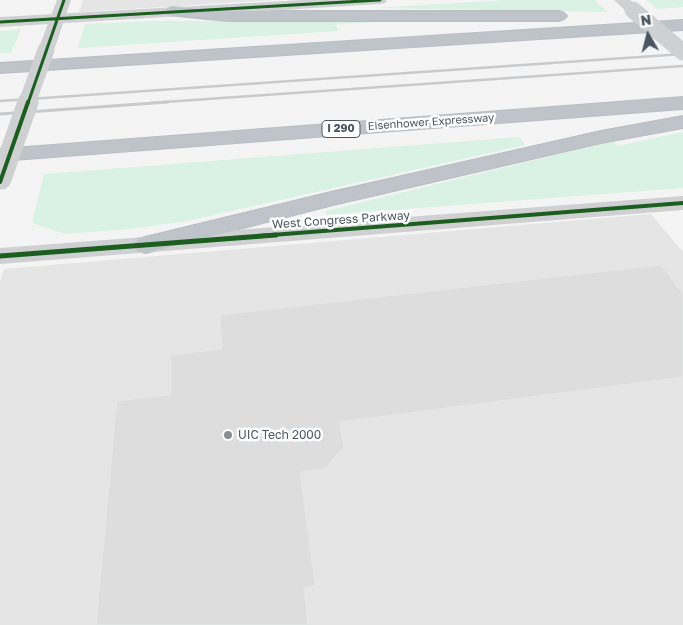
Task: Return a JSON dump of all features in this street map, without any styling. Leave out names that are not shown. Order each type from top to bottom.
[{"type":"highway","points":[[172,12],[228,16],[578,16],[683,18]]},
{"type":"highway","points":[[0,68],[683,25]]},
{"type":"highway","name":"Eisenhower Expressway","points":[[0,155],[683,103]]},
{"type":"highway","points":[[146,245],[331,199],[601,137],[683,122]]},
{"type":"street","points":[[0,181],[64,0]]},
{"type":"street","points":[[0,22],[380,0]]},
{"type":"street","points":[[627,5],[683,52]]},
{"type":"street","name":"West Congress Parkway","points":[[0,256],[683,203]]},
{"type":"shaded area","points":[[83,0],[277,0],[79,12]]},
{"type":"shaded area","points":[[651,214],[683,252],[683,625],[0,625],[0,281],[4,269]]},
{"type":"green space","points":[[508,0],[594,0],[608,12],[373,8]]},
{"type":"green space","points":[[646,0],[683,0],[683,7],[657,9]]},
{"type":"green space","points":[[416,20],[336,24],[338,31],[78,48],[85,24],[152,21]]},
{"type":"green space","points":[[21,29],[11,53],[0,53],[0,31]]},
{"type":"green space","points":[[683,132],[683,188],[326,215],[326,211],[613,141],[618,146]]},
{"type":"green space","points":[[519,137],[525,145],[187,221],[130,229],[65,234],[32,223],[44,174]]},
{"type":"building","name":"UIC Tech 2000","points":[[661,265],[683,294],[683,377],[339,422],[344,447],[324,469],[300,472],[315,585],[304,588],[308,625],[96,625],[117,401],[171,395],[171,355],[222,349],[220,315]]},
{"type":"railway","points":[[0,101],[683,54]]},
{"type":"railway","points":[[150,103],[683,66]]},
{"type":"railway","points":[[0,114],[168,102]]},
{"type":"cycle path","points":[[0,182],[64,0]]},
{"type":"cycle path","points":[[0,22],[380,0]]},
{"type":"cycle path","points":[[0,256],[683,203]]},
{"type":"place","name":"UIC Tech 2000","points":[[228,435]]}]
